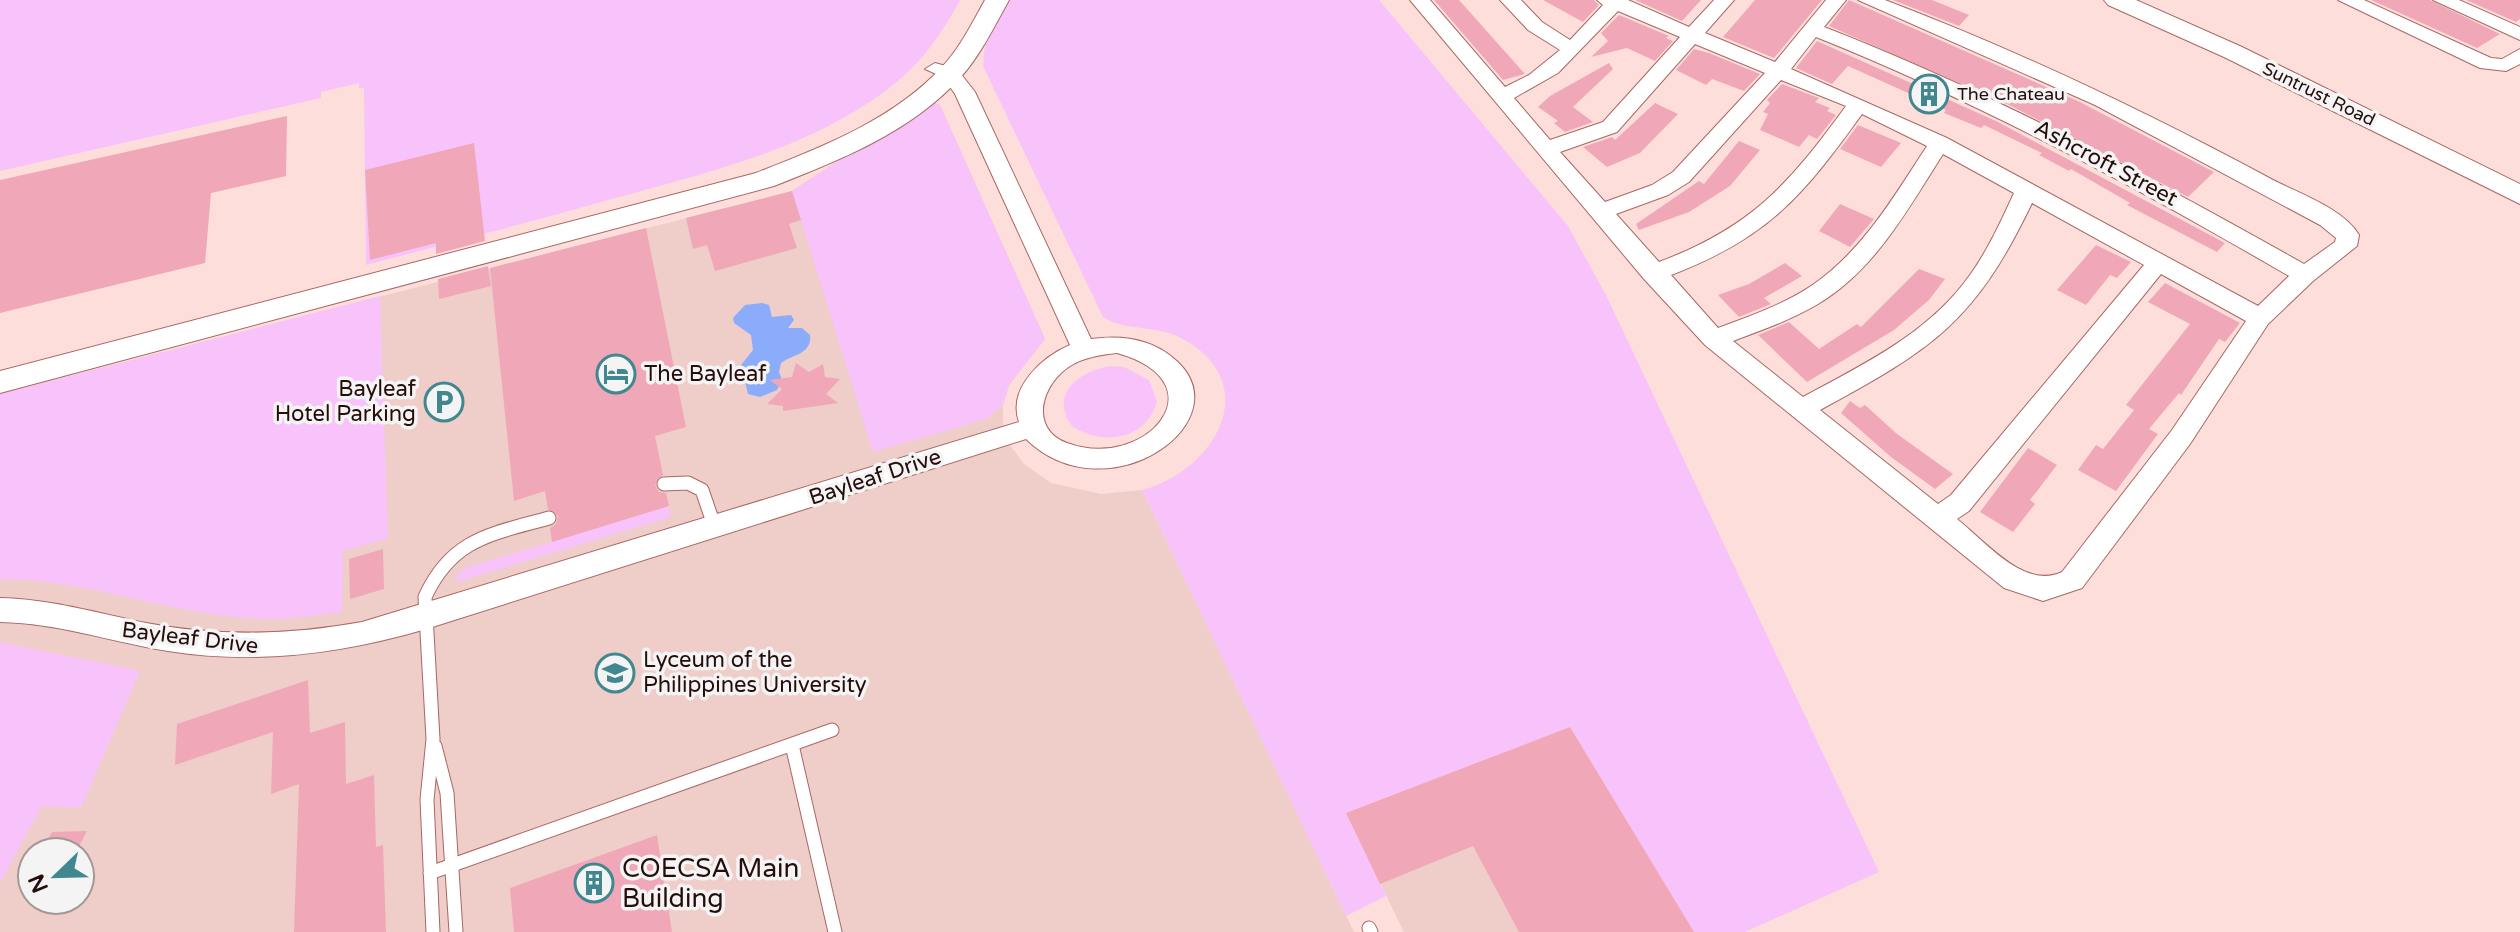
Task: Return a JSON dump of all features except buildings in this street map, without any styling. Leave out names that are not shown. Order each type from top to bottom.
[{"type":"street","points":[[0,382],[765,180],[886,122],[929,93],[980,0]]},
{"type":"street","points":[[0,361],[744,175],[823,143],[875,116],[943,71],[969,49],[997,0]]},
{"type":"street","points":[[1420,0],[1652,273],[1714,339],[1799,410],[2028,589],[2043,591],[2072,580],[2181,437],[2260,318],[2305,275],[2346,246],[2348,235],[2340,227],[2146,119],[1998,51],[1868,0]]},
{"type":"street","points":[[1510,0],[1535,26],[1572,49]]},
{"type":"street","points":[[1546,149],[1610,127],[1724,0]]},
{"type":"street","points":[[1601,211],[1660,190],[1681,177],[1778,71],[1836,0]]},
{"type":"street","name":"Suntrust Road","points":[[2116,0],[2517,183]]},
{"type":"street","name":"Suntrust Road","points":[[2163,0],[2248,37],[2517,183]]},
{"type":"street","points":[[2348,0],[2487,64],[2506,65],[2520,55]]},
{"type":"street","points":[[2443,0],[2520,34]]},
{"type":"street","points":[[1501,96],[1527,87],[1545,76],[1613,1],[1858,104],[1939,143],[2260,318]]},
{"type":"street","name":"Ashcroft Street","points":[[1812,29],[1912,68],[2035,124],[2152,186],[2305,275]]},
{"type":"street","points":[[943,71],[965,92],[1083,348]]},
{"type":"street","points":[[1652,273],[1726,244],[1773,212],[1802,182],[1858,104]]},
{"type":"street","points":[[1714,339],[1803,301],[1834,282],[1876,240],[1939,143]]},
{"type":"street","points":[[1799,410],[1887,363],[1920,341],[1952,312],[1971,291],[2027,190]]},
{"type":"street","points":[[1937,518],[1960,503],[2158,263]]},
{"type":"street","points":[[1128,345],[1149,351],[1166,362],[1181,385],[1182,403],[1177,421],[1164,437],[1146,450],[1124,458],[1099,460],[1065,453],[1046,442],[1034,427],[1029,408],[1037,379],[1061,357],[1083,348],[1128,345]]},
{"type":"street","name":"Bayleaf Drive","points":[[0,610],[64,616],[169,640],[271,647],[330,642],[426,617],[1034,427]]},
{"type":"lane","points":[[664,484],[682,481],[694,483],[703,490],[710,499],[715,528]]},
{"type":"lane","points":[[433,932],[427,800],[433,739],[425,597],[433,575],[449,554],[477,540],[549,518]]},
{"type":"lane","points":[[430,873],[832,730]]},
{"type":"lane","points":[[433,739],[447,793],[456,932]]},
{"type":"lane","points":[[792,745],[835,932]]},
{"type":"shaded area","points":[[0,0],[960,0],[929,49],[900,80],[858,110],[793,143],[688,178],[366,265],[364,88],[359,88],[359,83],[321,92],[321,98],[0,171]]},
{"type":"shaded area","points":[[1008,0],[1379,0],[1568,226],[1606,295],[1879,872],[1745,932],[1694,932],[1570,727],[1346,813],[1386,896],[1346,916],[1142,490],[1169,479],[1192,464],[1210,444],[1221,422],[1225,399],[1220,377],[1205,355],[1179,337],[1120,324],[1103,317],[983,66],[985,43]]},
{"type":"shaded area","name":"Lyceum of the Philippines University","points":[[929,101],[940,105],[1045,339],[1009,385],[1003,405],[1003,425],[1010,445],[1023,463],[1051,483],[1101,494],[1142,490],[1354,932],[0,932],[0,394],[792,191]]},
{"type":"shaded area","points":[[929,101],[940,105],[1045,339],[1009,385],[1003,405],[986,419],[873,452],[792,191]]},
{"type":"shaded area","points":[[380,296],[388,538],[343,551],[342,612],[250,618],[187,610],[63,584],[0,579],[0,394]]},
{"type":"shaded area","points":[[1110,366],[1124,367],[1149,380],[1157,402],[1143,425],[1133,432],[1121,436],[1096,436],[1072,426],[1066,414],[1065,395],[1070,386],[1087,373]]},
{"type":"shaded area","points":[[669,506],[671,517],[457,582],[457,575],[465,568]]},
{"type":"shaded area","points":[[0,642],[140,671],[81,808],[42,806],[26,836],[16,836],[16,854],[0,883]]},
{"type":"shaded area","points":[[1570,727],[1694,932],[1404,932],[1346,813]]},
{"type":"water","points":[[745,305],[769,305],[772,317],[791,315],[794,320],[788,328],[802,328],[810,335],[810,341],[805,350],[781,363],[779,372],[782,380],[777,390],[760,397],[748,394],[745,381],[733,375],[753,350],[751,335],[734,323],[733,318]]},
{"type":"place","name":"The Chateau","points":[[1929,94]]},
{"type":"place","name":"The Bayleaf","points":[[616,374]]},
{"type":"place","name":"Bayleaf Hotel Parking","points":[[444,402]]},
{"type":"place","name":"Lyceum of the Philippines University","points":[[615,673]]},
{"type":"place","name":"COECSA Main Building","points":[[594,883]]}]
